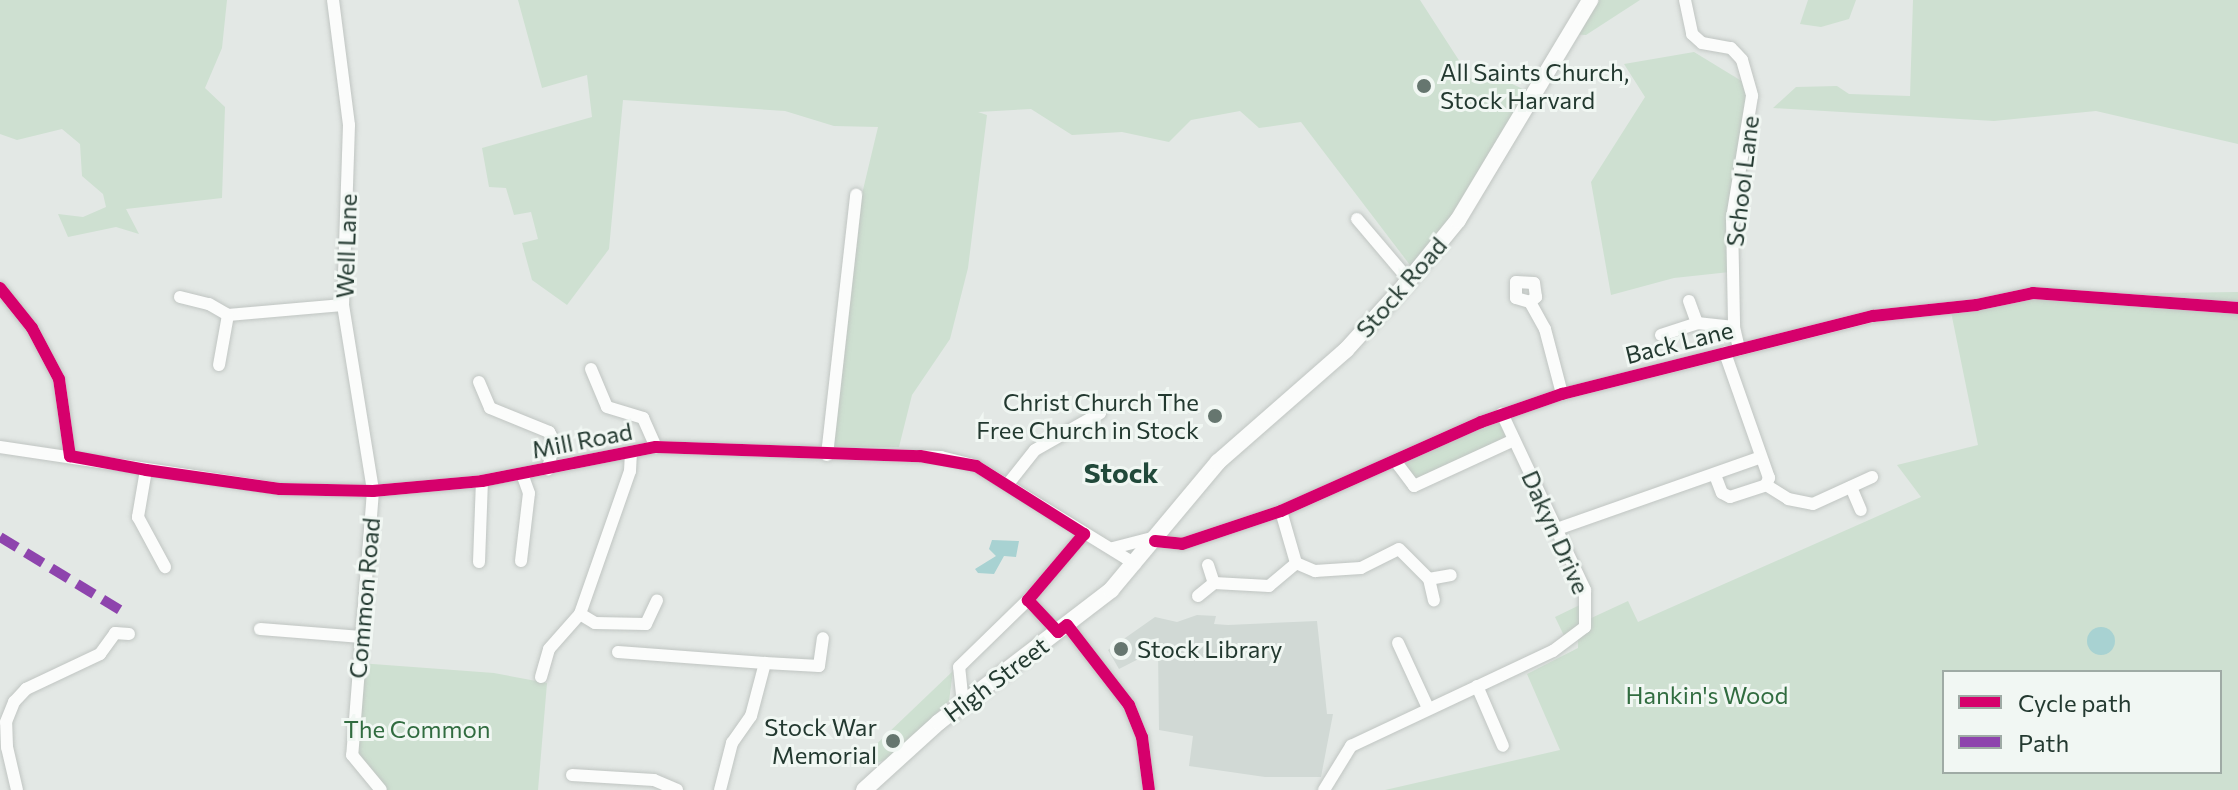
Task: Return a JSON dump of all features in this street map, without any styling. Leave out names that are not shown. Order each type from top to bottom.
[{"type":"main road","name":"Stock Road","points":[[1158,537],[1218,462],[1346,350],[1458,220],[1590,0]]},
{"type":"main road","name":"High Street","points":[[864,790],[963,704],[1062,628],[1135,564],[1158,537]]},
{"type":"street","name":"Well Lane","points":[[333,0],[349,125],[343,305],[373,491]]},
{"type":"street","name":"School Lane","points":[[1685,0],[1692,34],[1702,43],[1731,48],[1742,60],[1752,96],[1732,218],[1734,327],[1739,349]]},
{"type":"street","points":[[827,455],[856,195]]},
{"type":"street","points":[[1357,219],[1409,280]]},
{"type":"street","points":[[0,288],[32,328],[59,379],[70,456]]},
{"type":"street","name":"Back Lane","points":[[1158,537],[1182,544],[1281,511],[1502,414],[1562,394],[1873,316],[1976,305],[2033,293],[2238,308]]},
{"type":"street","points":[[180,297],[209,304],[228,315],[343,305]]},
{"type":"street","points":[[1689,301],[1697,323]]},
{"type":"street","points":[[1530,302],[1545,329],[1562,394]]},
{"type":"street","points":[[219,365],[228,315]]},
{"type":"street","points":[[1661,335],[1697,323],[1734,327]]},
{"type":"street","points":[[1715,475],[1722,493],[1730,497],[1766,485],[1769,478],[1725,353]]},
{"type":"street","points":[[591,369],[607,407],[643,418],[656,447]]},
{"type":"street","name":"Mill Road","points":[[479,382],[490,408],[542,427],[569,464]]},
{"type":"street","points":[[1008,484],[1035,450],[1100,413]]},
{"type":"street","name":"Dakyn Drive","points":[[1324,790],[1351,746],[1568,644],[1585,627],[1585,590],[1502,414]]},
{"type":"street","points":[[1396,462],[1414,486],[1514,440]]},
{"type":"street","name":"Mill Road","points":[[548,469],[554,441]]},
{"type":"street","name":"Mill Road","points":[[0,447],[280,489],[373,491],[482,481],[656,447],[941,457],[976,466],[1135,564]]},
{"type":"street","points":[[541,677],[549,649],[580,614],[630,471],[631,452]]},
{"type":"street","points":[[1557,529],[1761,457]]},
{"type":"street","points":[[146,470],[138,517],[165,567]]},
{"type":"street","points":[[521,561],[529,493],[522,474]]},
{"type":"street","points":[[1766,485],[1788,499],[1813,504],[1872,477]]},
{"type":"street","points":[[479,562],[482,481]]},
{"type":"street","points":[[1851,487],[1861,510]]},
{"type":"street","name":"Common Road","points":[[373,491],[352,755],[381,790]]},
{"type":"street","points":[[1281,511],[1296,563]]},
{"type":"street","points":[[963,704],[959,667],[1028,600],[1084,534]]},
{"type":"street","points":[[1113,548],[1158,537]]},
{"type":"street","points":[[1296,563],[1318,572],[1361,568],[1399,549],[1429,579],[1434,600]]},
{"type":"street","points":[[1198,596],[1214,583],[1269,586],[1296,563]]},
{"type":"street","points":[[1208,565],[1214,583]]},
{"type":"street","points":[[1429,579],[1451,575]]},
{"type":"street","points":[[580,614],[595,623],[646,624],[657,600]]},
{"type":"street","points":[[1028,600],[1062,628],[1129,705],[1142,737],[1149,790]]},
{"type":"street","points":[[102,624],[115,633],[129,634]]},
{"type":"street","points":[[260,629],[362,637]]},
{"type":"street","points":[[17,790],[3,722],[26,689],[100,654],[115,633]]},
{"type":"street","points":[[618,652],[819,666],[823,638]]},
{"type":"street","points":[[1398,643],[1428,708]]},
{"type":"street","points":[[720,790],[732,743],[751,716],[765,663]]},
{"type":"street","points":[[1477,686],[1503,746]]},
{"type":"street","points":[[572,775],[654,780],[677,790]]},
{"type":"shaded area","points":[[1197,615],[1216,616],[1214,624],[1228,625],[1317,621],[1327,714],[1333,714],[1321,777],[1265,777],[1189,766],[1193,736],[1159,730],[1158,649],[1119,669],[1108,650],[1155,617],[1177,622]]},
{"type":"green space","points":[[0,0],[227,0],[222,48],[205,88],[225,107],[222,198],[126,209],[139,234],[116,227],[68,237],[58,214],[83,217],[106,207],[103,194],[82,176],[80,144],[62,129],[17,140],[0,134]]},
{"type":"green space","points":[[518,0],[1420,0],[1471,79],[1506,81],[1529,92],[1525,110],[1416,273],[1301,122],[1259,128],[1240,111],[1191,120],[1169,142],[1122,132],[1072,135],[1031,109],[978,112],[987,115],[968,268],[950,339],[912,395],[899,447],[831,447],[862,194],[878,127],[834,126],[785,111],[623,100],[609,249],[567,305],[532,280],[522,243],[538,239],[531,212],[514,215],[506,188],[489,187],[482,148],[592,117],[587,75],[542,88]]},
{"type":"green space","points":[[1590,0],[1640,0],[1586,35],[1569,34]]},
{"type":"green space","points":[[1808,0],[1856,0],[1849,19],[1821,27],[1800,24]]},
{"type":"green space","points":[[1913,0],[2238,0],[2238,144],[2096,111],[1994,121],[1773,108],[1796,87],[1837,86],[1849,94],[1910,96]]},
{"type":"green space","points":[[1694,52],[1758,91],[1738,237],[1739,271],[1674,278],[1611,295],[1591,182],[1645,97],[1624,64]]},
{"type":"green space","name":"Hankin's Wood","points":[[2238,292],[2238,790],[1385,790],[1560,750],[1527,674],[1578,648],[1578,636],[1568,644],[1555,617],[1588,601],[1587,620],[1628,601],[1638,622],[1921,497],[1897,465],[1978,445],[1950,307],[2017,295]]},
{"type":"green space","points":[[1502,414],[1514,440],[1409,489],[1397,463]]},
{"type":"green space","name":"The Common","points":[[359,663],[494,673],[547,683],[538,790],[381,790],[352,755]]},
{"type":"green space","points":[[953,671],[949,701],[890,758],[863,768],[864,756]]},
{"type":"water","points":[[992,540],[1019,541],[1016,557],[1004,556],[994,574],[978,573],[975,569],[996,556],[989,549]]},
{"type":"water","points":[[2101,627],[2111,631],[2115,641],[2111,651],[2101,655],[2091,651],[2087,641],[2091,631]]},
{"type":"marked path","points":[[0,537],[120,610]]},
{"type":"cycle path","points":[[0,288],[32,328],[59,379],[70,456],[146,470],[280,489],[373,491],[482,481],[656,447],[920,456],[976,466],[1084,534],[1028,600],[1058,632],[1067,625],[1129,705],[1142,737],[1149,790]]},
{"type":"cycle path","points":[[1155,541],[1182,544],[1281,511],[1481,422],[1562,394],[1873,316],[1976,305],[2033,293],[2238,308]]},
{"type":"place","name":"All Saints Church, Stock Harvard","points":[[1424,86]]},
{"type":"place","name":"Christ Church The Free Church in Stock","points":[[1215,416]]},
{"type":"place","name":"Stock Library","points":[[1121,649]]},
{"type":"place","name":"Stock War Memorial","points":[[893,741]]},
{"type":"district","name":"Stock","points":[[1121,472]]}]
